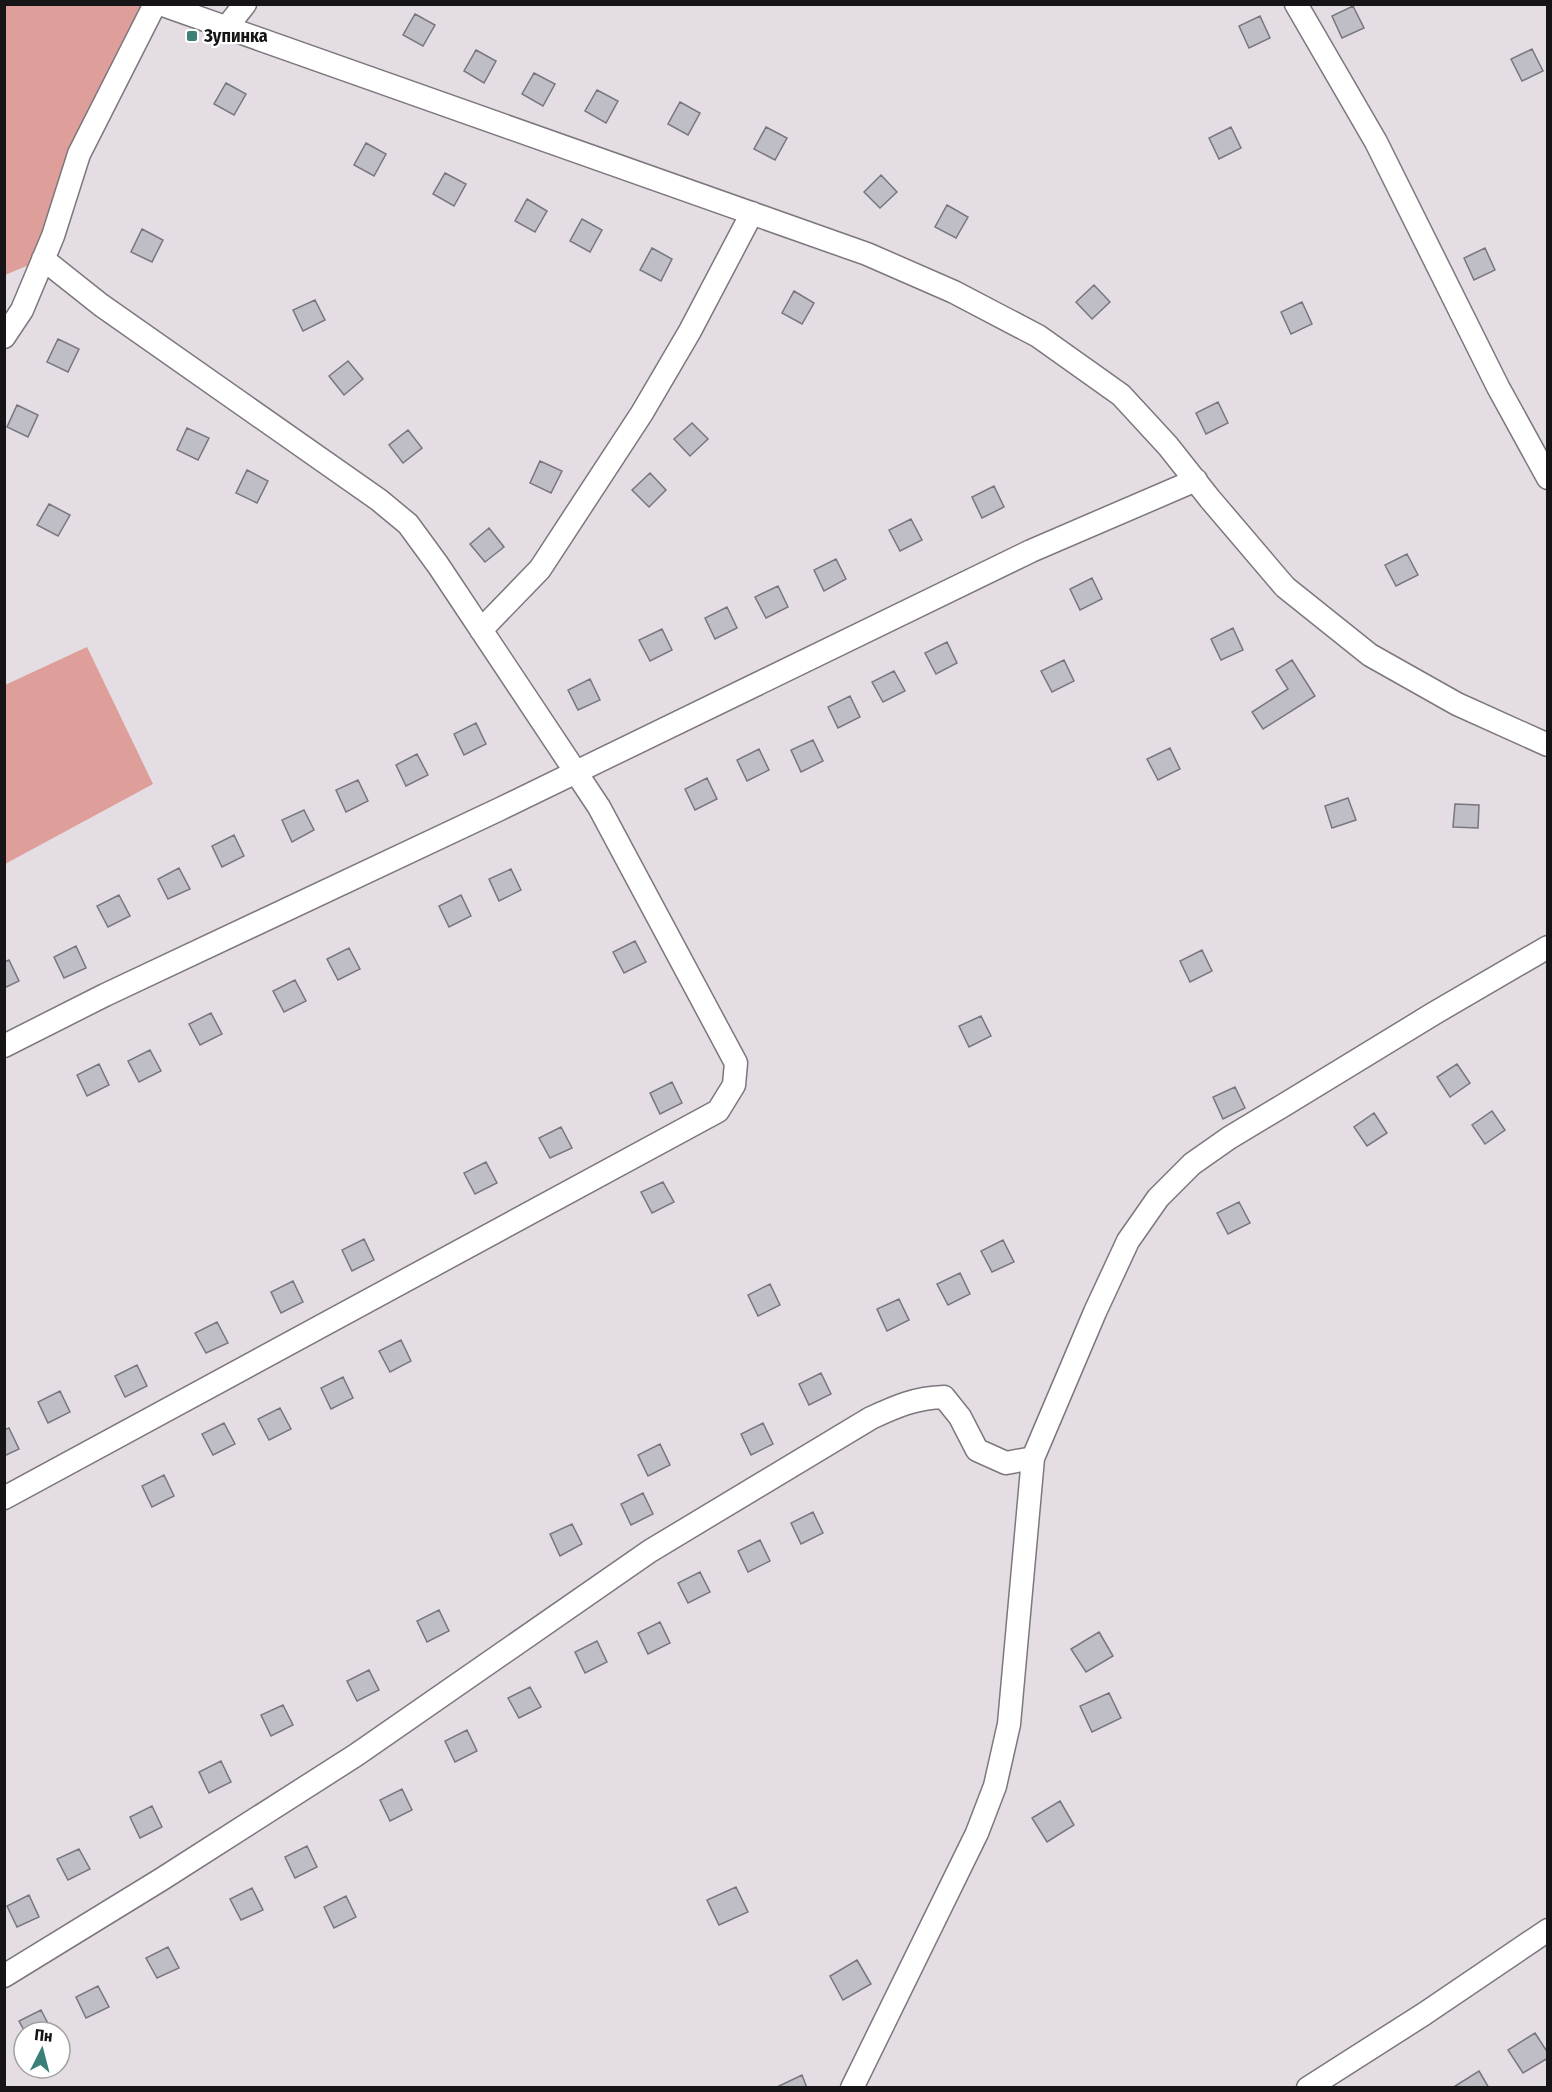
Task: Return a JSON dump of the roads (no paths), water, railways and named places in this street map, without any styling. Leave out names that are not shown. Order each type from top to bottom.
[{"type":"street","points":[[4,337],[21,310],[53,236],[79,154],[156,4]]},
{"type":"street","points":[[160,4],[878,258],[954,292],[1038,336],[1121,395],[1168,446],[1285,587],[1370,655],[1457,704],[1548,745]]},
{"type":"street","points":[[226,28],[245,4]]},
{"type":"street","points":[[1296,4],[1376,142],[1498,387],[1548,478]]},
{"type":"street","points":[[481,630],[540,569],[635,422],[690,331],[752,213]]},
{"type":"street","points":[[4,1498],[718,1111],[734,1086],[736,1063],[599,807],[438,565],[408,524],[379,500],[101,305],[43,258]]},
{"type":"street","points":[[4,1046],[105,995],[575,772],[1031,550],[1196,480]]},
{"type":"street","points":[[852,2088],[977,1833],[995,1786],[1009,1724],[1033,1458],[1090,1322],[1128,1241],[1158,1198],[1192,1164],[1229,1138],[1548,947]]},
{"type":"street","points":[[4,1976],[162,1879],[356,1755],[650,1551],[871,1418],[922,1398],[944,1397],[960,1417],[976,1450],[1006,1463],[1033,1458]]},
{"type":"street","points":[[1308,2088],[1424,2014],[1548,1930]]},
{"type":"place","name":"Зупинка","points":[[192,36]]}]
